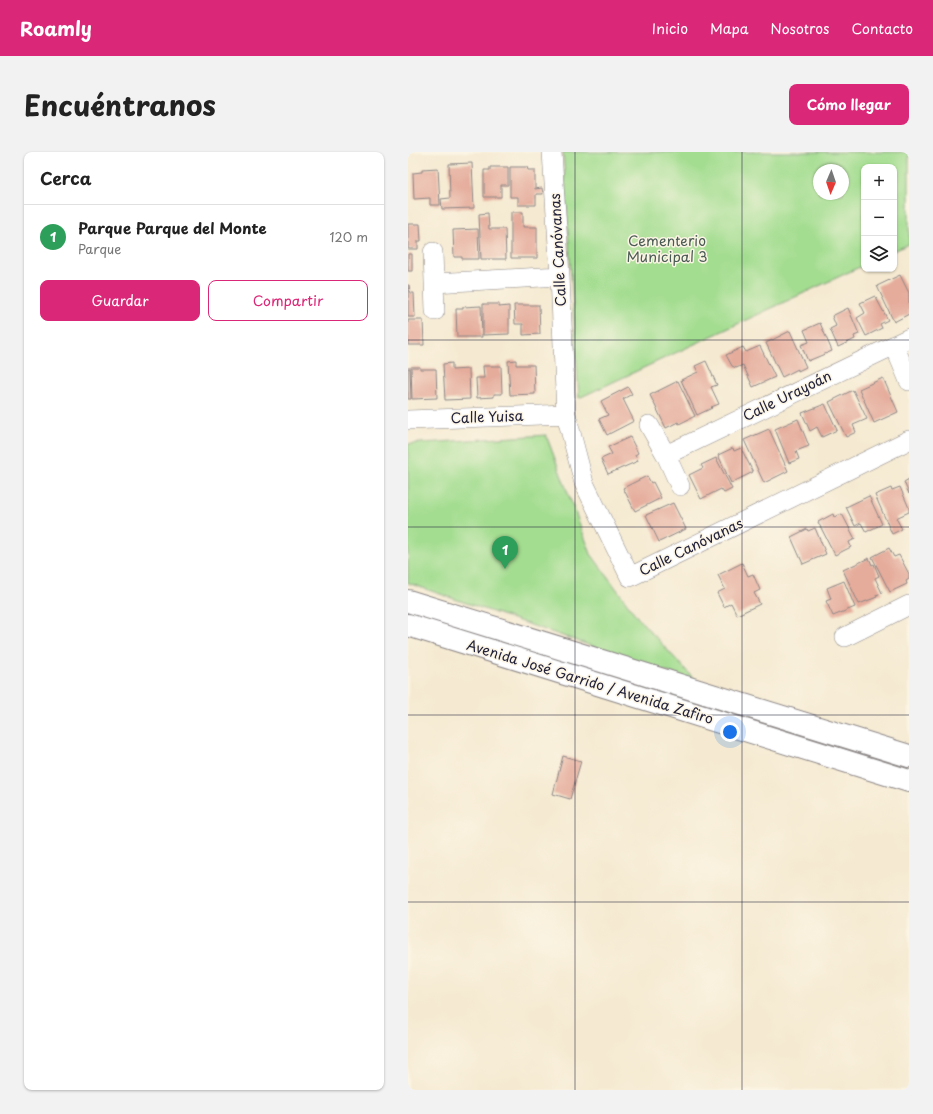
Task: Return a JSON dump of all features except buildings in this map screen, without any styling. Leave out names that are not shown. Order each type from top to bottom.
[{"type":"main road","name":"Avenida José Garrido / Avenida Zafiro","points":[[408,601],[909,756]]},
{"type":"main road","name":"Avenida José Garrido / Avenida Zafiro","points":[[408,625],[909,781]]},
{"type":"street","name":"Calle Canóvanas","points":[[552,152],[560,276],[566,414],[584,483],[630,577],[909,440]]},
{"type":"street","points":[[433,252],[435,311]]},
{"type":"street","points":[[434,283],[560,276]]},
{"type":"street","points":[[901,341],[909,380]]},
{"type":"street","name":"Calle Urayoán","points":[[666,455],[901,341]]},
{"type":"street","name":"Calle Yuisa","points":[[408,420],[566,414]]},
{"type":"street","points":[[650,425],[680,486]]},
{"type":"street","points":[[845,638],[909,605]]},
{"type":"green space","name":"Cementerio Municipal 3","points":[[563,152],[909,152],[909,244],[897,250],[897,164],[861,164],[861,266],[579,398]]},
{"type":"green space","points":[[546,435],[591,554],[638,618],[697,682],[408,583],[408,444]]},
{"type":"place","name":"Parque Parque del Monte","points":[[505,569]]}]
